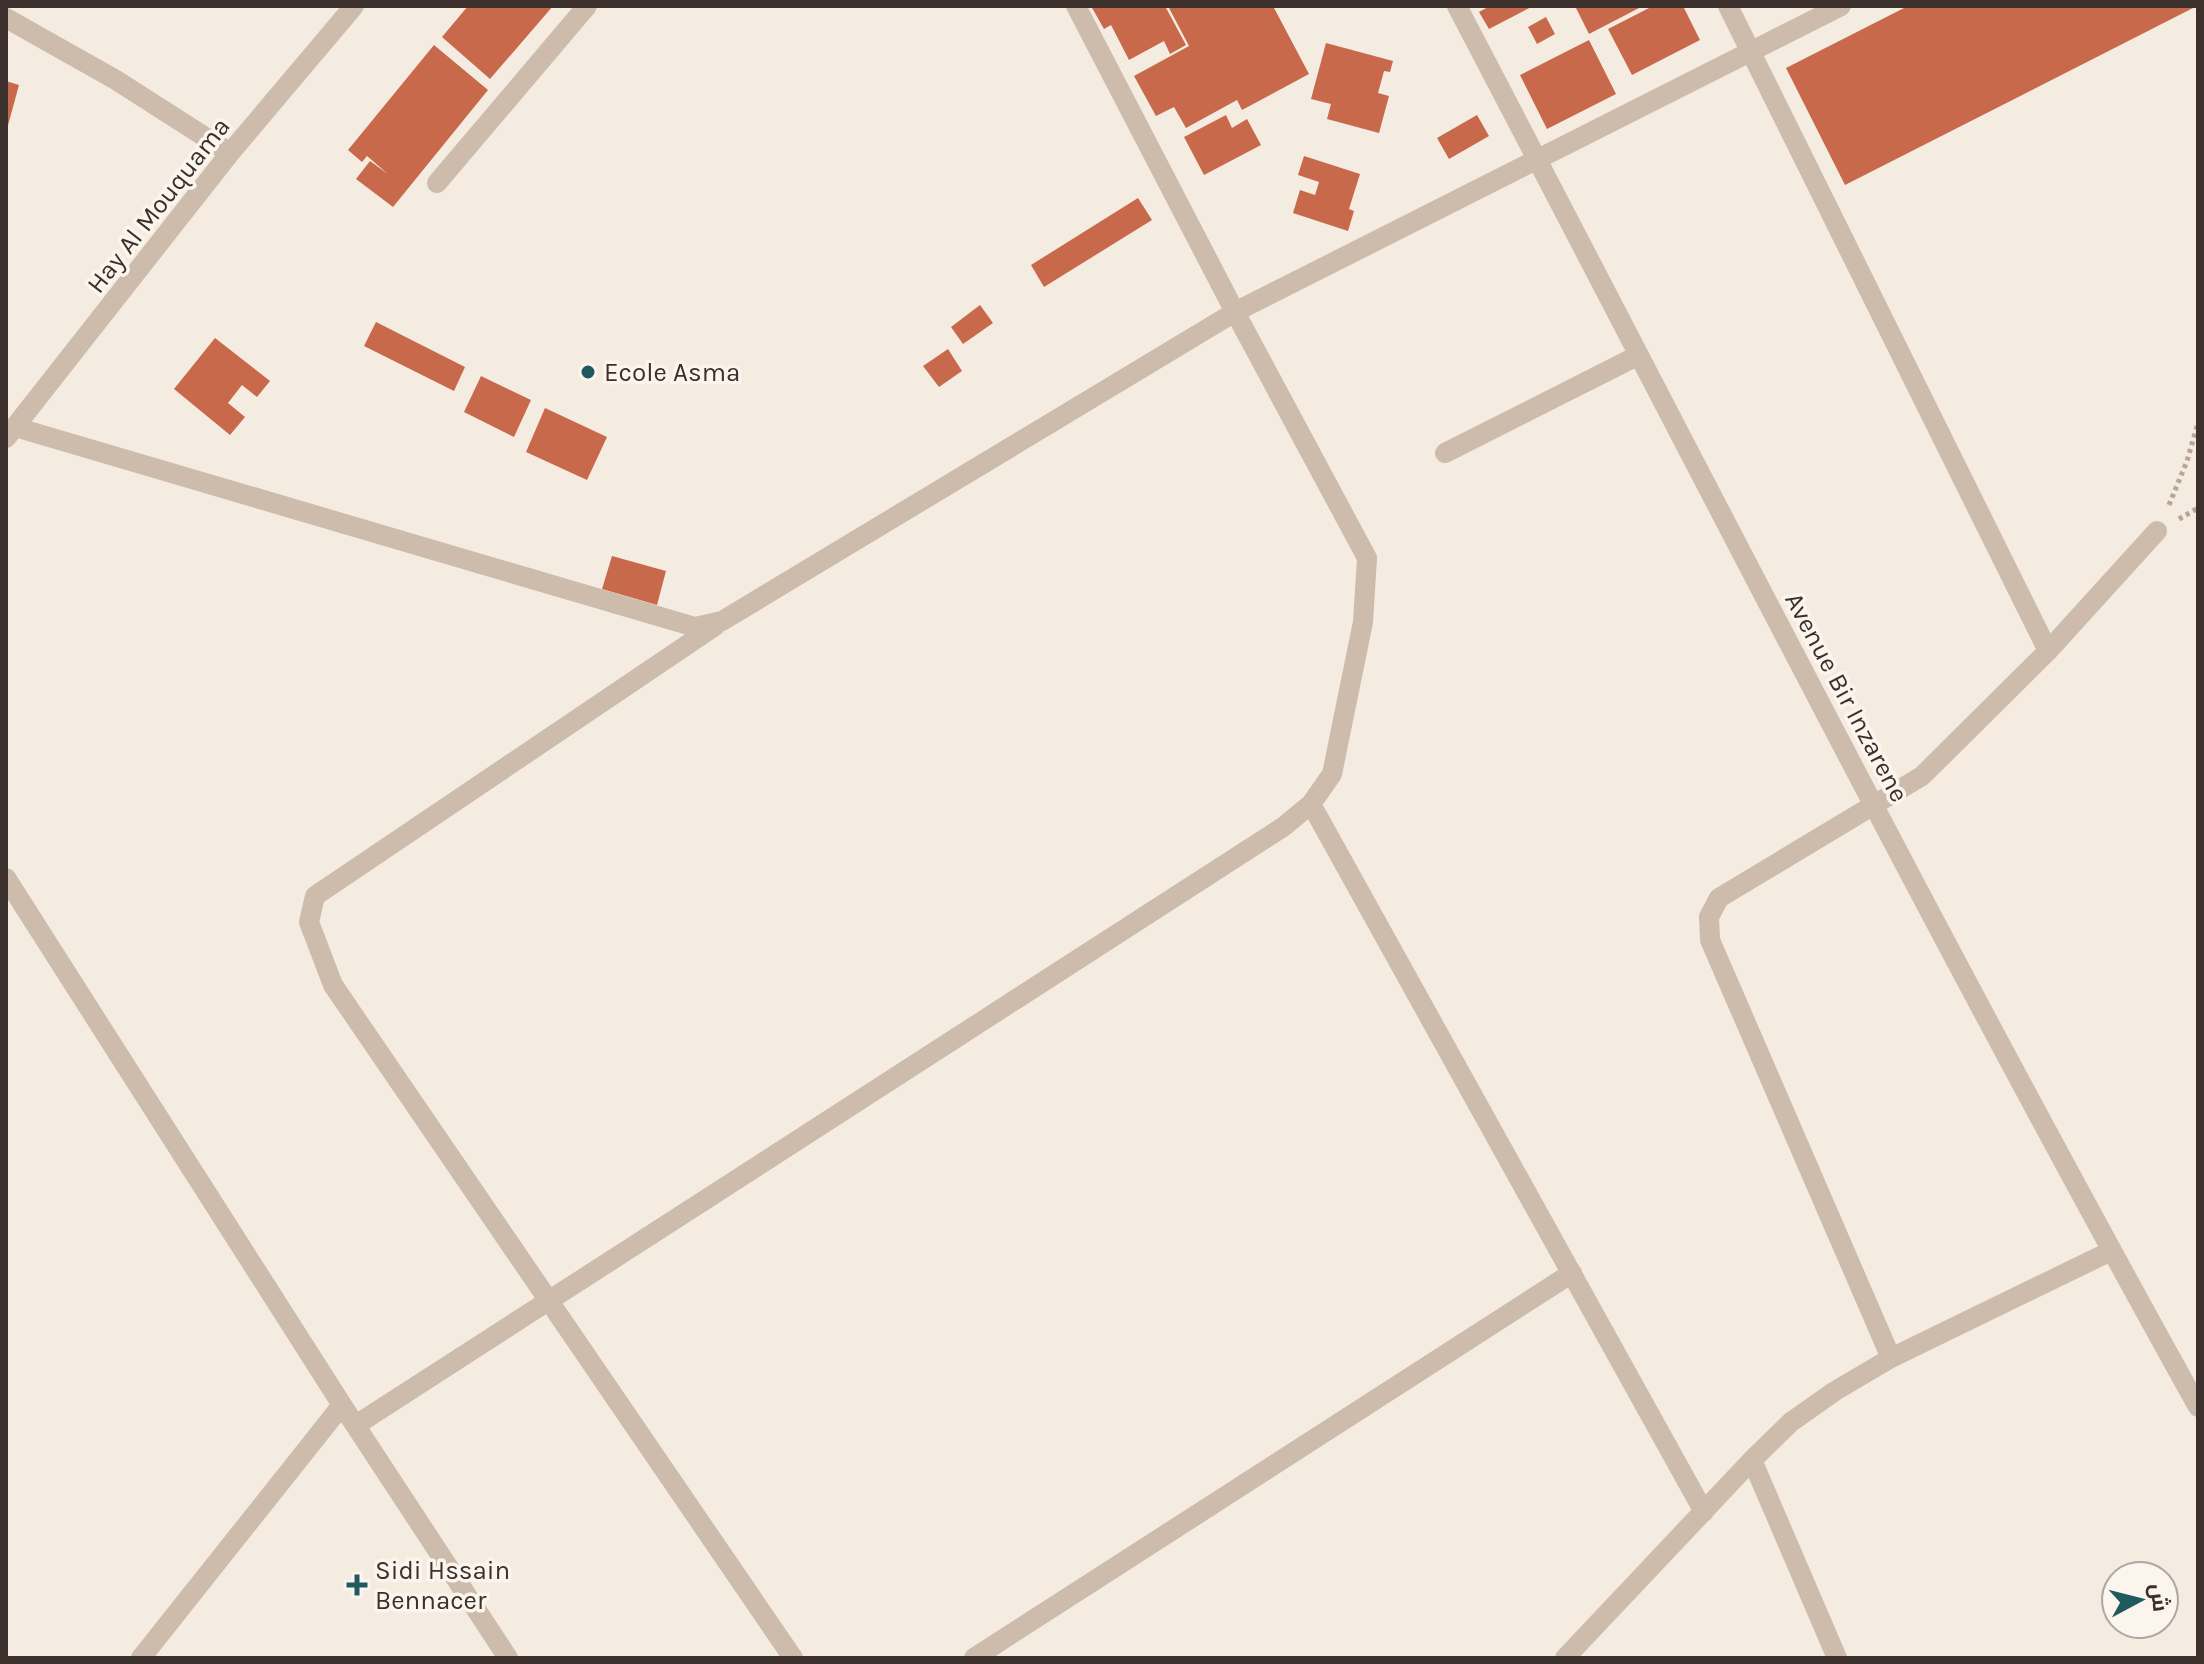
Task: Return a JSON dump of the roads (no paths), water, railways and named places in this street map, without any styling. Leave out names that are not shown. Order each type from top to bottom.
[{"type":"street","name":"Hay Al Mouquama","points":[[11,433],[230,153],[354,6]]},
{"type":"street","points":[[437,183],[587,6]]},
{"type":"street","points":[[356,1425],[1283,827],[1311,804],[1332,774],[1363,622],[1367,558],[1076,6]]},
{"type":"street","name":"Avenue Bir Inzarene","points":[[1457,6],[1874,805],[2111,1251],[2198,1407]]},
{"type":"street","points":[[1728,6],[2048,651]]},
{"type":"street","points":[[793,1658],[333,985],[309,922],[315,896],[722,621],[1235,312],[1841,6]]},
{"type":"street","points":[[6,18],[116,80],[230,153]]},
{"type":"street","points":[[1445,453],[1639,355]]},
{"type":"street","points":[[11,433],[695,627],[722,621]]},
{"type":"street","points":[[1891,1358],[1710,940],[1709,917],[1719,898],[1922,776],[2048,651],[2157,531]]},
{"type":"street","points":[[1311,804],[1704,1512]]},
{"type":"street","points":[[6,878],[342,1405],[508,1658]]},
{"type":"street","points":[[1565,1658],[1791,1422],[1891,1358],[2111,1251]]},
{"type":"street","points":[[974,1658],[1572,1273]]},
{"type":"street","points":[[141,1658],[342,1405]]},
{"type":"street","points":[[1752,1460],[1837,1658]]},
{"type":"place","name":"Ecole Asma","points":[[588,372]]},
{"type":"place","name":"Sidi Hssain Bennacer","points":[[357,1585]]}]
